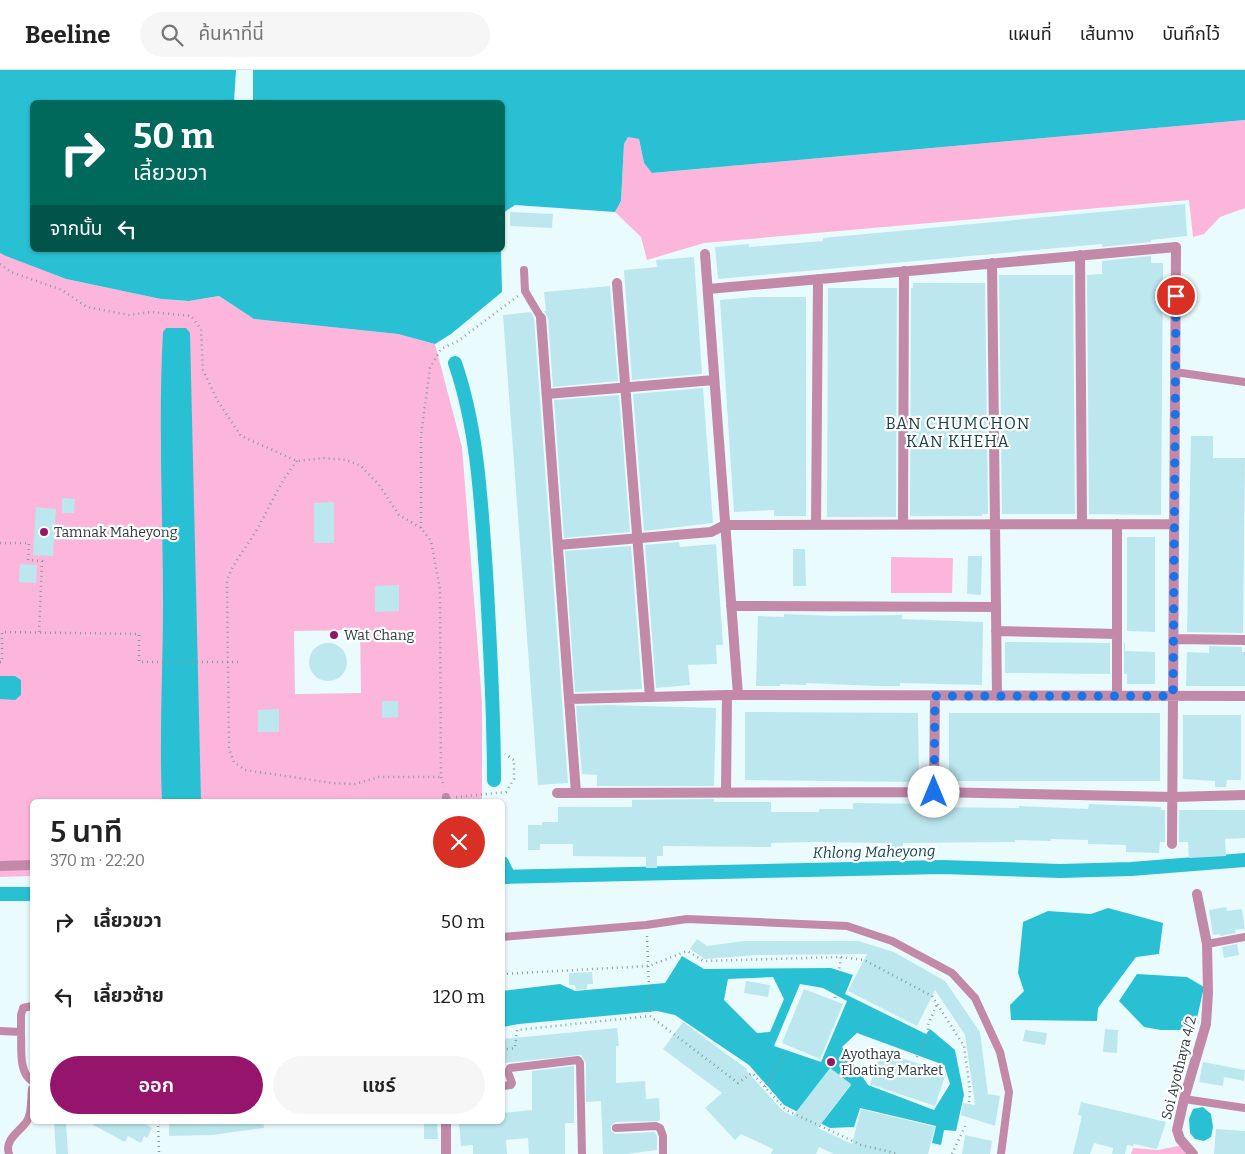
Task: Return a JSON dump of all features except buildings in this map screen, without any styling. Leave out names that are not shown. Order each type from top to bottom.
[{"type":"street","points":[[708,289],[1176,247],[1172,844]]},
{"type":"street","points":[[705,254],[731,606],[732,695],[726,793]]},
{"type":"street","points":[[1080,255],[1082,524]]},
{"type":"street","points":[[992,263],[997,696]]},
{"type":"street","points":[[903,524],[904,271]]},
{"type":"street","points":[[816,525],[818,279]]},
{"type":"street","points":[[616,283],[650,697]]},
{"type":"street","points":[[541,318],[576,793]]},
{"type":"street","points":[[547,394],[714,380]]},
{"type":"street","points":[[1117,524],[1117,696]]},
{"type":"street","points":[[558,545],[711,532],[725,525],[1174,524]]},
{"type":"street","points":[[731,606],[996,607]]},
{"type":"street","points":[[996,631],[1117,634]]},
{"type":"street","points":[[1174,639],[1245,640]]},
{"type":"street","points":[[569,699],[732,695],[1245,696]]},
{"type":"street","points":[[934,792],[935,696]]},
{"type":"street","points":[[557,792],[934,792],[1173,797],[1245,795]]},
{"type":"street","points":[[0,866],[30,864]]},
{"type":"street","name":"Soi Ayothaya 4/2","points":[[1193,1154],[1178,1135],[1178,1125],[1206,1024],[1208,993],[1207,944],[1197,894]]},
{"type":"street","points":[[446,1124],[446,1154]]},
{"type":"lane","points":[[524,270],[525,291],[541,318]]},
{"type":"lane","points":[[1175,372],[1245,382]]},
{"type":"lane","points":[[505,937],[646,925],[687,918],[847,926],[892,942],[952,973],[975,998],[1000,1052],[1009,1092],[1000,1154]]},
{"type":"lane","points":[[1207,944],[1245,937]]},
{"type":"lane","points":[[30,1006],[23,1008],[20,1015],[23,1070],[30,1080]]},
{"type":"lane","points":[[0,1031],[21,1032]]},
{"type":"lane","points":[[505,1086],[511,1085],[512,1083],[508,1072],[510,1068],[578,1060],[580,1063],[582,1154]]},
{"type":"lane","points":[[1184,1099],[1245,1108]]},
{"type":"lane","points":[[9,1154],[9,1142],[28,1120],[30,1104]]},
{"type":"lane","points":[[616,1128],[656,1126],[660,1128],[663,1154]]},
{"type":"path","points":[[0,264],[11,272],[62,290],[87,307],[130,314],[151,312],[191,316],[201,329],[203,370],[217,400],[241,436],[297,461],[324,458],[347,460],[361,466],[379,485],[399,515],[421,528],[431,541],[440,589],[441,777],[446,799],[506,792],[514,779],[514,760],[506,754]]},
{"type":"path","points":[[421,528],[421,434],[430,368],[441,349],[458,341],[525,291]]},
{"type":"path","points":[[297,461],[284,476],[267,513],[246,549],[231,567],[227,581],[229,749],[234,762],[245,770],[332,783],[355,784],[379,777],[441,777]]},
{"type":"path","points":[[0,543],[29,543],[28,560],[42,560],[38,633]]},
{"type":"path","points":[[0,662],[2,662],[2,632],[138,634],[139,662],[239,662]]},
{"type":"path","points":[[646,925],[650,1015]]},
{"type":"path","points":[[505,974],[649,966],[687,951],[704,961],[841,957],[864,960],[932,996],[964,1046],[970,1090],[969,1104]]},
{"type":"path","points":[[835,998],[841,957]]},
{"type":"path","points":[[917,1057],[928,1037],[928,1025],[937,1004]]},
{"type":"path","points":[[505,1050],[515,1048],[517,1030],[650,1015],[738,1083],[752,1073],[786,1110],[861,1145],[899,1154]]},
{"type":"path","points":[[766,1087],[789,1049]]},
{"type":"path","points":[[158,1124],[159,1154]]},
{"type":"path","points":[[952,1154],[966,1124]]},
{"type":"shaded area","points":[[1245,120],[1245,208],[1220,217],[1204,234],[1193,237],[1189,200],[704,243],[647,260],[641,237],[615,212],[621,201],[624,144],[628,136],[639,139],[644,163],[653,173]]},
{"type":"shaded area","points":[[0,253],[66,279],[161,299],[189,301],[219,296],[254,319],[398,334],[435,344],[462,447],[482,701],[482,799],[30,799],[30,876],[0,877]],"holes":[[[360,630],[361,693],[295,694],[294,631]]]},
{"type":"shaded area","points":[[891,557],[953,558],[952,593],[891,593]]},
{"type":"shaded area","points":[[1183,1145],[1192,1154],[1131,1154],[1133,1148],[1158,1150]]},
{"type":"water","points":[[0,70],[236,70],[234,100],[30,100],[30,252],[501,252],[502,292],[451,334],[435,344],[398,334],[254,319],[219,296],[189,301],[161,299],[66,279],[0,253]]},
{"type":"water","points":[[253,70],[1245,70],[1245,120],[652,173],[644,163],[639,139],[628,137],[624,144],[621,201],[615,212],[515,205],[505,212],[505,100],[253,100]]},
{"type":"water","points":[[166,328],[186,328],[190,333],[201,799],[162,799],[163,604],[161,400],[163,332]]},
{"type":"water","points":[[0,676],[15,676],[21,680],[21,695],[15,700],[0,699]]},
{"type":"water","points":[[1108,908],[1163,923],[1159,954],[1136,957],[1098,1008],[1097,1021],[1011,1020],[1010,1005],[1024,991],[1018,973],[1023,922],[1048,911],[1091,914]]},
{"type":"water","points":[[682,956],[704,969],[831,968],[853,975],[845,994],[926,1034],[930,1029],[955,1050],[964,1095],[956,1131],[944,1130],[941,1145],[932,1143],[936,1126],[860,1108],[854,1127],[830,1128],[784,1105],[749,1065],[675,1015],[657,1011],[505,1027],[505,991],[560,984],[575,991],[665,983]],"holes":[[[773,977],[784,999],[770,1032],[757,1033],[724,1000],[728,979]],[[800,984],[823,988],[847,1001],[821,1062],[774,1046]],[[857,1033],[944,1065],[950,1084],[934,1110],[868,1085],[842,1047]],[[830,1068],[851,1085],[824,1120]]]},
{"type":"water","points":[[1137,974],[1187,977],[1204,987],[1197,1018],[1184,1030],[1161,1030],[1144,1027],[1119,1001]]},
{"type":"water","points":[[1203,1107],[1211,1114],[1213,1127],[1211,1137],[1204,1141],[1195,1139],[1190,1133],[1189,1119],[1193,1109]]},
{"type":"waterway","points":[[455,363],[469,414],[480,493],[490,650],[494,780]]},
{"type":"waterway","name":"Khlong Maheyong","points":[[505,877],[942,867],[1060,871],[1131,869],[1245,860]]},
{"type":"waterway","points":[[505,869],[509,877]]},
{"type":"waterway","name":"Khlong Maheyong","points":[[0,894],[30,894]]},
{"type":"place","name":"Tamnak Maheyong","points":[[44,532]]},
{"type":"place","name":"Wat Chang","points":[[334,635]]},
{"type":"place","name":"Ayothaya Floating Market","points":[[831,1062]]},
{"type":"district","name":"BAN CHUMCHON KAN KHEHA","points":[[958,432]]},
{"type":"route","points":[[934,792],[935,696],[1173,696],[1176,296]]}]
